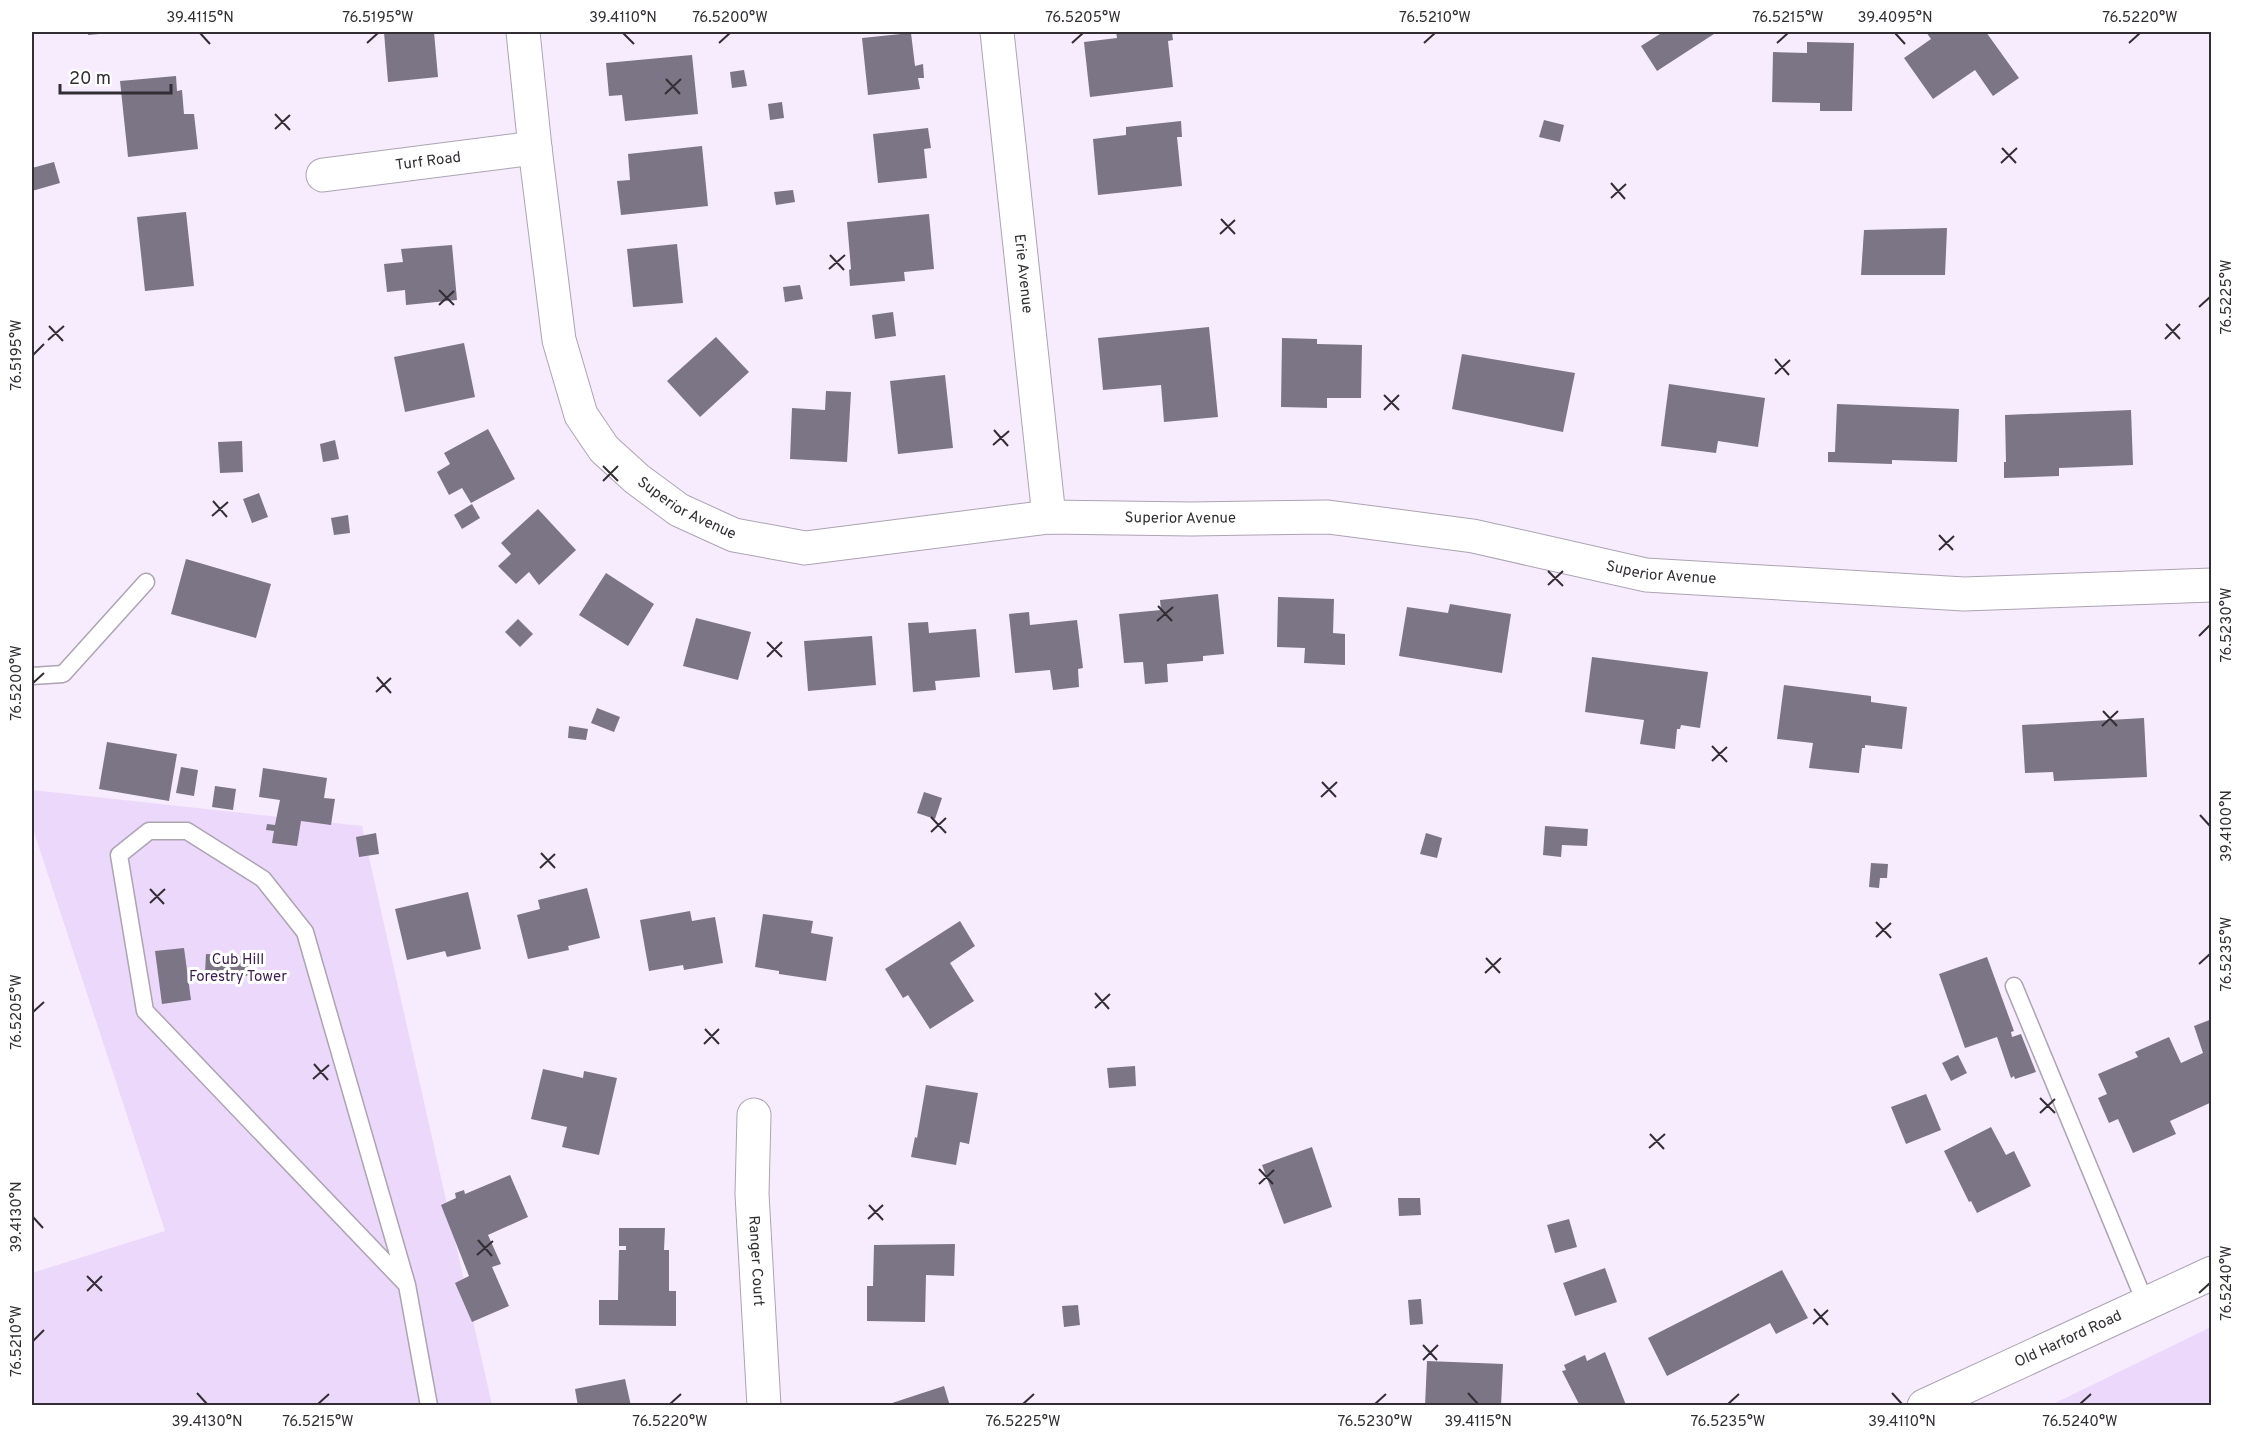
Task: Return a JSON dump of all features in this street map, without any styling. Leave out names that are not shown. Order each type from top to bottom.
[{"type":"street","name":"Superior Avenue","points":[[523,32],[559,340],[581,415],[604,449],[637,479],[679,510],[734,535],[806,548],[1049,517],[1191,519],[1328,517],[1473,536],[1646,575],[1964,594],[2211,585]]},
{"type":"street","name":"Erie Avenue","points":[[997,32],[1049,517]]},
{"type":"street","name":"Turf Road","points":[[322,175],[535,148]]},
{"type":"street","name":"Ranger Court","points":[[754,1115],[752,1194],[764,1406]]},
{"type":"street","name":"Old Harford Road","points":[[1924,1406],[2211,1273]]},
{"type":"lane","points":[[32,676],[63,674],[146,582]]},
{"type":"lane","points":[[407,1285],[145,1011],[119,855],[149,831],[187,831],[263,879],[305,932],[407,1285],[429,1406]]},
{"type":"lane","points":[[2014,986],[2145,1302]]},
{"type":"green space","name":"Cub Hill Forestry Tower","points":[[32,790],[362,826],[492,1405],[32,1405],[32,1273],[165,1231],[32,826]]},
{"type":"green space","points":[[2211,1327],[2211,1405],[2051,1405]]},
{"type":"building","points":[[88,32],[111,32],[111,33],[88,35]]},
{"type":"building","points":[[384,32],[434,32],[438,77],[388,82]]},
{"type":"building","points":[[1116,32],[1172,32],[1173,40],[1168,41],[1173,87],[1090,97],[1084,42],[1117,38]]},
{"type":"building","points":[[1663,32],[1717,32],[1657,71],[1641,46]]},
{"type":"building","points":[[1926,32],[1986,32],[2019,78],[1993,96],[1975,70],[1933,99],[1904,58],[1931,39]]},
{"type":"building","points":[[911,33],[915,66],[923,64],[924,78],[918,78],[920,89],[868,95],[862,38]]},
{"type":"building","points":[[1807,42],[1854,43],[1852,111],[1820,111],[1820,103],[1772,102],[1773,52],[1807,53]]},
{"type":"building","points":[[692,55],[698,114],[625,121],[622,95],[609,96],[606,63]]},
{"type":"building","points":[[744,70],[747,86],[732,88],[730,72]]},
{"type":"building","points":[[176,76],[177,91],[182,90],[184,114],[194,114],[198,149],[128,157],[120,81]]},
{"type":"building","points":[[782,102],[784,118],[770,120],[768,104]]},
{"type":"building","points":[[1544,120],[1564,125],[1560,142],[1539,137]]},
{"type":"building","points":[[1181,121],[1182,137],[1177,137],[1182,186],[1098,195],[1093,139],[1126,135],[1126,127]]},
{"type":"building","points":[[928,128],[931,148],[924,149],[927,178],[878,183],[873,134]]},
{"type":"building","points":[[702,146],[708,206],[621,215],[617,181],[630,180],[628,154]]},
{"type":"building","points":[[54,162],[60,183],[32,191],[32,168]]},
{"type":"building","points":[[793,190],[795,202],[776,205],[774,192]]},
{"type":"building","points":[[186,212],[194,286],[145,291],[137,217]]},
{"type":"building","points":[[929,214],[934,269],[904,272],[905,281],[850,286],[847,222]]},
{"type":"building","points":[[1947,228],[1945,275],[1861,275],[1864,230]]},
{"type":"building","points":[[677,244],[683,303],[633,307],[627,249]]},
{"type":"building","points":[[452,245],[457,300],[406,305],[405,290],[387,292],[384,264],[403,262],[401,249]]},
{"type":"building","points":[[800,285],[803,299],[785,302],[783,287]]},
{"type":"building","points":[[893,312],[896,336],[875,339],[872,315]]},
{"type":"building","points":[[1209,327],[1218,417],[1164,422],[1161,385],[1103,390],[1098,338]]},
{"type":"building","points":[[716,337],[749,372],[700,417],[667,381]]},
{"type":"building","points":[[1282,338],[1317,339],[1317,344],[1362,345],[1361,398],[1327,398],[1327,408],[1281,407]]},
{"type":"building","points":[[464,343],[475,397],[405,412],[394,357]]},
{"type":"building","points":[[1462,354],[1575,373],[1563,432],[1452,409]]},
{"type":"building","points":[[945,375],[953,448],[898,454],[890,381]]},
{"type":"building","points":[[1669,384],[1765,398],[1758,447],[1718,441],[1716,453],[1661,446]]},
{"type":"building","points":[[826,391],[851,392],[847,462],[790,459],[792,408],[825,410]]},
{"type":"building","points":[[1837,404],[1959,409],[1957,462],[1892,460],[1892,464],[1828,462],[1828,452],[1835,452]]},
{"type":"building","points":[[2131,410],[2133,465],[2059,468],[2059,476],[2004,478],[2005,415]]},
{"type":"building","points":[[488,429],[515,479],[471,503],[462,488],[449,495],[437,472],[450,464],[444,453]]},
{"type":"building","points":[[335,440],[339,459],[323,462],[320,444]]},
{"type":"building","points":[[242,441],[243,472],[220,473],[218,442]]},
{"type":"building","points":[[259,493],[268,517],[252,523],[243,499]]},
{"type":"building","points":[[472,504],[480,518],[462,529],[454,515]]},
{"type":"building","points":[[538,509],[576,550],[539,585],[529,572],[516,584],[498,566],[511,554],[501,543]]},
{"type":"building","points":[[348,515],[350,533],[334,535],[331,518]]},
{"type":"building","points":[[186,559],[271,584],[256,638],[171,614]]},
{"type":"building","points":[[606,573],[654,604],[628,646],[579,615]]},
{"type":"building","points":[[1218,594],[1224,654],[1203,656],[1203,661],[1167,664],[1168,682],[1145,684],[1143,662],[1124,663],[1119,614],[1161,610],[1160,600]]},
{"type":"building","points":[[1278,597],[1334,599],[1333,633],[1345,634],[1345,665],[1304,663],[1305,648],[1277,647]]},
{"type":"building","points":[[1450,604],[1511,614],[1502,673],[1399,656],[1407,607],[1448,613]]},
{"type":"building","points":[[1029,612],[1030,625],[1077,620],[1083,668],[1078,669],[1079,687],[1053,690],[1050,670],[1015,673],[1009,614]]},
{"type":"building","points":[[696,618],[751,632],[738,680],[683,666]]},
{"type":"building","points":[[518,619],[533,634],[520,647],[505,632]]},
{"type":"building","points":[[928,622],[929,633],[976,629],[980,677],[935,681],[936,690],[913,692],[908,623]]},
{"type":"building","points":[[872,636],[876,685],[808,691],[804,641]]},
{"type":"building","points":[[1592,657],[1708,672],[1700,728],[1681,725],[1680,729],[1677,729],[1675,749],[1640,744],[1644,720],[1585,712]]},
{"type":"building","points":[[1784,685],[1871,696],[1871,702],[1907,707],[1902,749],[1865,745],[1865,748],[1862,748],[1859,773],[1809,768],[1813,743],[1777,739]]},
{"type":"building","points":[[597,708],[620,717],[614,732],[591,723]]},
{"type":"building","points":[[2144,718],[2147,777],[2054,781],[2053,772],[2025,773],[2022,725]]},
{"type":"building","points":[[569,726],[588,729],[586,740],[568,738]]},
{"type":"building","points":[[107,742],[177,754],[169,801],[99,789]]},
{"type":"building","points":[[181,767],[198,770],[194,796],[176,793]]},
{"type":"building","points":[[263,768],[327,778],[324,798],[335,799],[331,825],[301,821],[297,846],[272,843],[274,831],[266,830],[267,824],[275,825],[280,800],[259,797]]},
{"type":"building","points":[[215,786],[236,789],[233,810],[212,807]]},
{"type":"building","points":[[924,792],[942,798],[935,819],[917,813]]},
{"type":"building","points":[[1545,826],[1588,829],[1587,846],[1562,845],[1561,857],[1543,855]]},
{"type":"building","points":[[376,833],[379,854],[359,857],[356,837]]},
{"type":"building","points":[[1426,833],[1442,838],[1437,858],[1420,854]]},
{"type":"building","points":[[1871,863],[1888,864],[1887,878],[1880,878],[1879,888],[1869,887]]},
{"type":"building","points":[[587,888],[600,938],[568,946],[569,950],[528,959],[517,915],[540,909],[538,900]]},
{"type":"building","points":[[468,892],[481,949],[447,957],[445,951],[407,960],[395,909]]},
{"type":"building","points":[[690,911],[692,921],[715,917],[723,963],[684,970],[683,965],[649,971],[640,920]]},
{"type":"building","points":[[763,914],[813,921],[811,933],[833,937],[826,981],[779,974],[779,971],[755,967]]},
{"type":"building","points":[[960,921],[975,946],[950,963],[974,1001],[930,1029],[908,995],[903,998],[885,969]]},
{"type":"building","points":[[184,948],[191,1000],[162,1004],[155,951]]},
{"type":"building","points":[[206,954],[254,957],[253,976],[205,973]]},
{"type":"building","points":[[1987,957],[2014,1031],[2011,1032],[2012,1037],[2021,1034],[2036,1072],[2015,1079],[2014,1076],[2011,1078],[1997,1037],[1965,1048],[1939,974]]},
{"type":"building","points":[[2212,1019],[2212,1102],[2170,1121],[2176,1134],[2133,1153],[2118,1119],[2109,1123],[2098,1098],[2107,1094],[2098,1074],[2138,1057],[2135,1052],[2169,1037],[2181,1063],[2203,1053],[2194,1026]]},
{"type":"building","points":[[1958,1055],[1967,1073],[1951,1081],[1942,1063]]},
{"type":"building","points":[[1135,1066],[1136,1086],[1109,1088],[1107,1068]]},
{"type":"building","points":[[543,1069],[583,1078],[584,1071],[617,1078],[599,1155],[562,1147],[567,1127],[531,1119]]},
{"type":"building","points":[[926,1085],[978,1093],[969,1144],[960,1142],[956,1165],[911,1157],[915,1137],[917,1138]]},
{"type":"building","points":[[1926,1094],[1941,1130],[1906,1144],[1891,1107]]},
{"type":"building","points":[[1991,1127],[2006,1155],[2014,1151],[2031,1186],[1977,1213],[1971,1201],[1969,1202],[1944,1151]]},
{"type":"building","points":[[1312,1147],[1332,1207],[1284,1224],[1262,1165]]},
{"type":"building","points":[[510,1175],[528,1217],[488,1235],[501,1264],[492,1267],[509,1306],[472,1322],[455,1283],[469,1276],[441,1205],[456,1198],[455,1193],[464,1190],[465,1194]]},
{"type":"building","points":[[1398,1198],[1420,1198],[1421,1215],[1399,1216]]},
{"type":"building","points":[[1569,1219],[1577,1247],[1555,1253],[1547,1225]]},
{"type":"building","points":[[619,1228],[665,1228],[664,1250],[669,1250],[669,1291],[676,1291],[676,1326],[599,1325],[599,1300],[618,1300],[619,1250],[626,1250],[626,1246],[619,1246]]},
{"type":"building","points":[[955,1244],[954,1276],[926,1275],[925,1322],[867,1321],[867,1286],[873,1286],[874,1245]]},
{"type":"building","points":[[1605,1268],[1617,1302],[1575,1316],[1563,1283]]},
{"type":"building","points":[[1782,1270],[1808,1318],[1776,1334],[1770,1323],[1667,1376],[1648,1338]]},
{"type":"building","points":[[1421,1299],[1423,1324],[1410,1325],[1408,1300]]},
{"type":"building","points":[[1078,1305],[1080,1325],[1064,1327],[1062,1306]]},
{"type":"building","points":[[1605,1352],[1626,1405],[1580,1406],[1562,1371],[1566,1370],[1564,1365],[1585,1355],[1587,1361]]},
{"type":"building","points":[[1427,1361],[1503,1364],[1501,1406],[1425,1406]]},
{"type":"building","points":[[625,1379],[631,1406],[578,1406],[575,1389]]},
{"type":"building","points":[[944,1386],[950,1406],[886,1406],[886,1405]]}]
